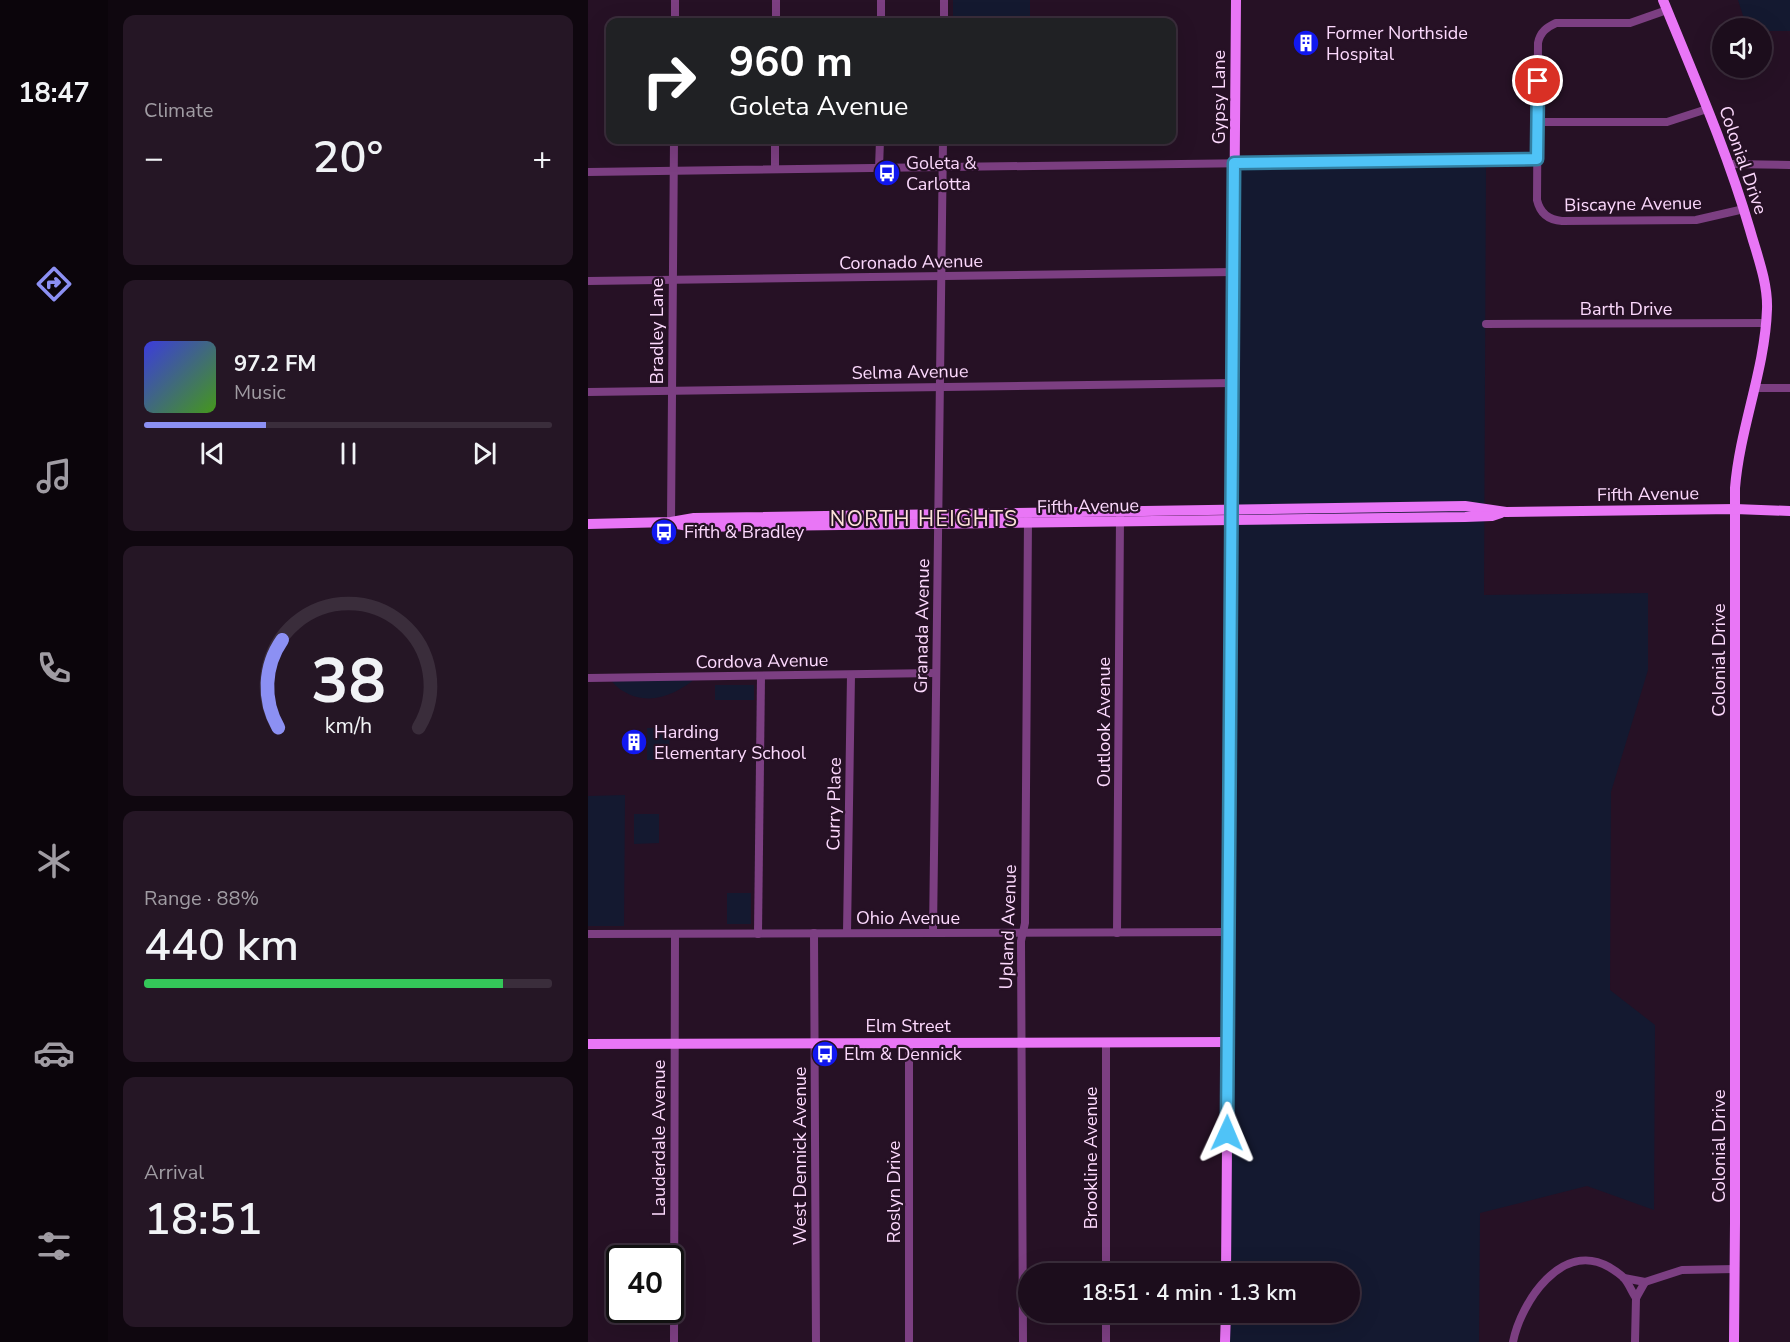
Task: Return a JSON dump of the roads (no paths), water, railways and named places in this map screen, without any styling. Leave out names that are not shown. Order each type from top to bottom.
[{"type":"street","points":[[675,0],[675,18]]},
{"type":"street","points":[[776,0],[776,18]]},
{"type":"street","points":[[880,18],[881,0]]},
{"type":"street","points":[[944,0],[944,18]]},
{"type":"street","name":"Gypsy Lane","points":[[1226,1263],[1236,0]]},
{"type":"street","points":[[588,172],[1537,159],[1538,43],[1545,29],[1561,22],[1630,23],[1665,5]]},
{"type":"street","name":"Colonial Drive","points":[[1665,5],[1729,164],[1763,278],[1767,306],[1764,347],[1736,474],[1734,1342]]},
{"type":"street","points":[[1537,122],[1667,122],[1707,109]]},
{"type":"street","name":"Bradley Lane","points":[[671,522],[674,144]]},
{"type":"street","points":[[775,144],[775,169]]},
{"type":"street","points":[[879,168],[880,144]]},
{"type":"street","name":"Granada Avenue","points":[[933,933],[943,144]]},
{"type":"street","name":"Biscayne Avenue","points":[[1537,159],[1538,206],[1545,215],[1556,220],[1696,220],[1744,209]]},
{"type":"street","points":[[1729,164],[1790,165]]},
{"type":"street","name":"Coronado Avenue","points":[[588,281],[1234,272]]},
{"type":"street","name":"Barth Drive","points":[[1486,324],[1766,323]]},
{"type":"street","name":"Selma Avenue","points":[[588,392],[1233,383]]},
{"type":"street","points":[[1755,388],[1790,388]]},
{"type":"street","name":"Fifth Avenue","points":[[588,524],[671,522],[694,518],[1120,517],[1465,506],[1506,512],[1735,509],[1790,511]]},
{"type":"street","name":"Outlook Avenue","points":[[1118,933],[1120,517]]},
{"type":"street","name":"Upland Avenue","points":[[1023,1342],[1021,941],[1025,923],[1028,518]]},
{"type":"street","name":"Cordova Avenue","points":[[588,678],[936,673]]},
{"type":"street","name":"Curry Place","points":[[848,933],[852,675]]},
{"type":"street","points":[[758,934],[761,676]]},
{"type":"street","name":"Ohio Avenue","points":[[588,934],[1228,932]]},
{"type":"street","name":"West Dennick Avenue","points":[[814,933],[816,1342]]},
{"type":"street","name":"Lauderdale Avenue","points":[[674,1342],[675,934]]},
{"type":"street","name":"Roslyn Drive","points":[[909,1042],[909,1342]]},
{"type":"street","name":"Brookline Avenue","points":[[1106,1042],[1106,1263]]},
{"type":"street","name":"Elm Street","points":[[588,1044],[1228,1042]]},
{"type":"street","points":[[1513,1342],[1518,1324],[1532,1296],[1560,1269],[1577,1262],[1594,1262],[1605,1265],[1624,1278],[1636,1298]]},
{"type":"street","points":[[1624,1278],[1645,1281],[1682,1270],[1735,1269]]},
{"type":"street","points":[[1635,1342],[1636,1298],[1645,1281]]},
{"type":"street","points":[[1106,1323],[1106,1342]]},
{"type":"street","points":[[1226,1323],[1226,1342]]},
{"type":"place","name":"Former Northside Hospital","points":[[1306,43]]},
{"type":"place","name":"Goleta & Carlotta","points":[[887,173]]},
{"type":"place","name":"Fifth & Bradley","points":[[664,532]]},
{"type":"place","name":"Harding Elementary School","points":[[634,742]]},
{"type":"place","name":"Elm & Dennick","points":[[825,1054]]},
{"type":"district","name":"NORTH HEIGHTS","points":[[924,519]]}]
